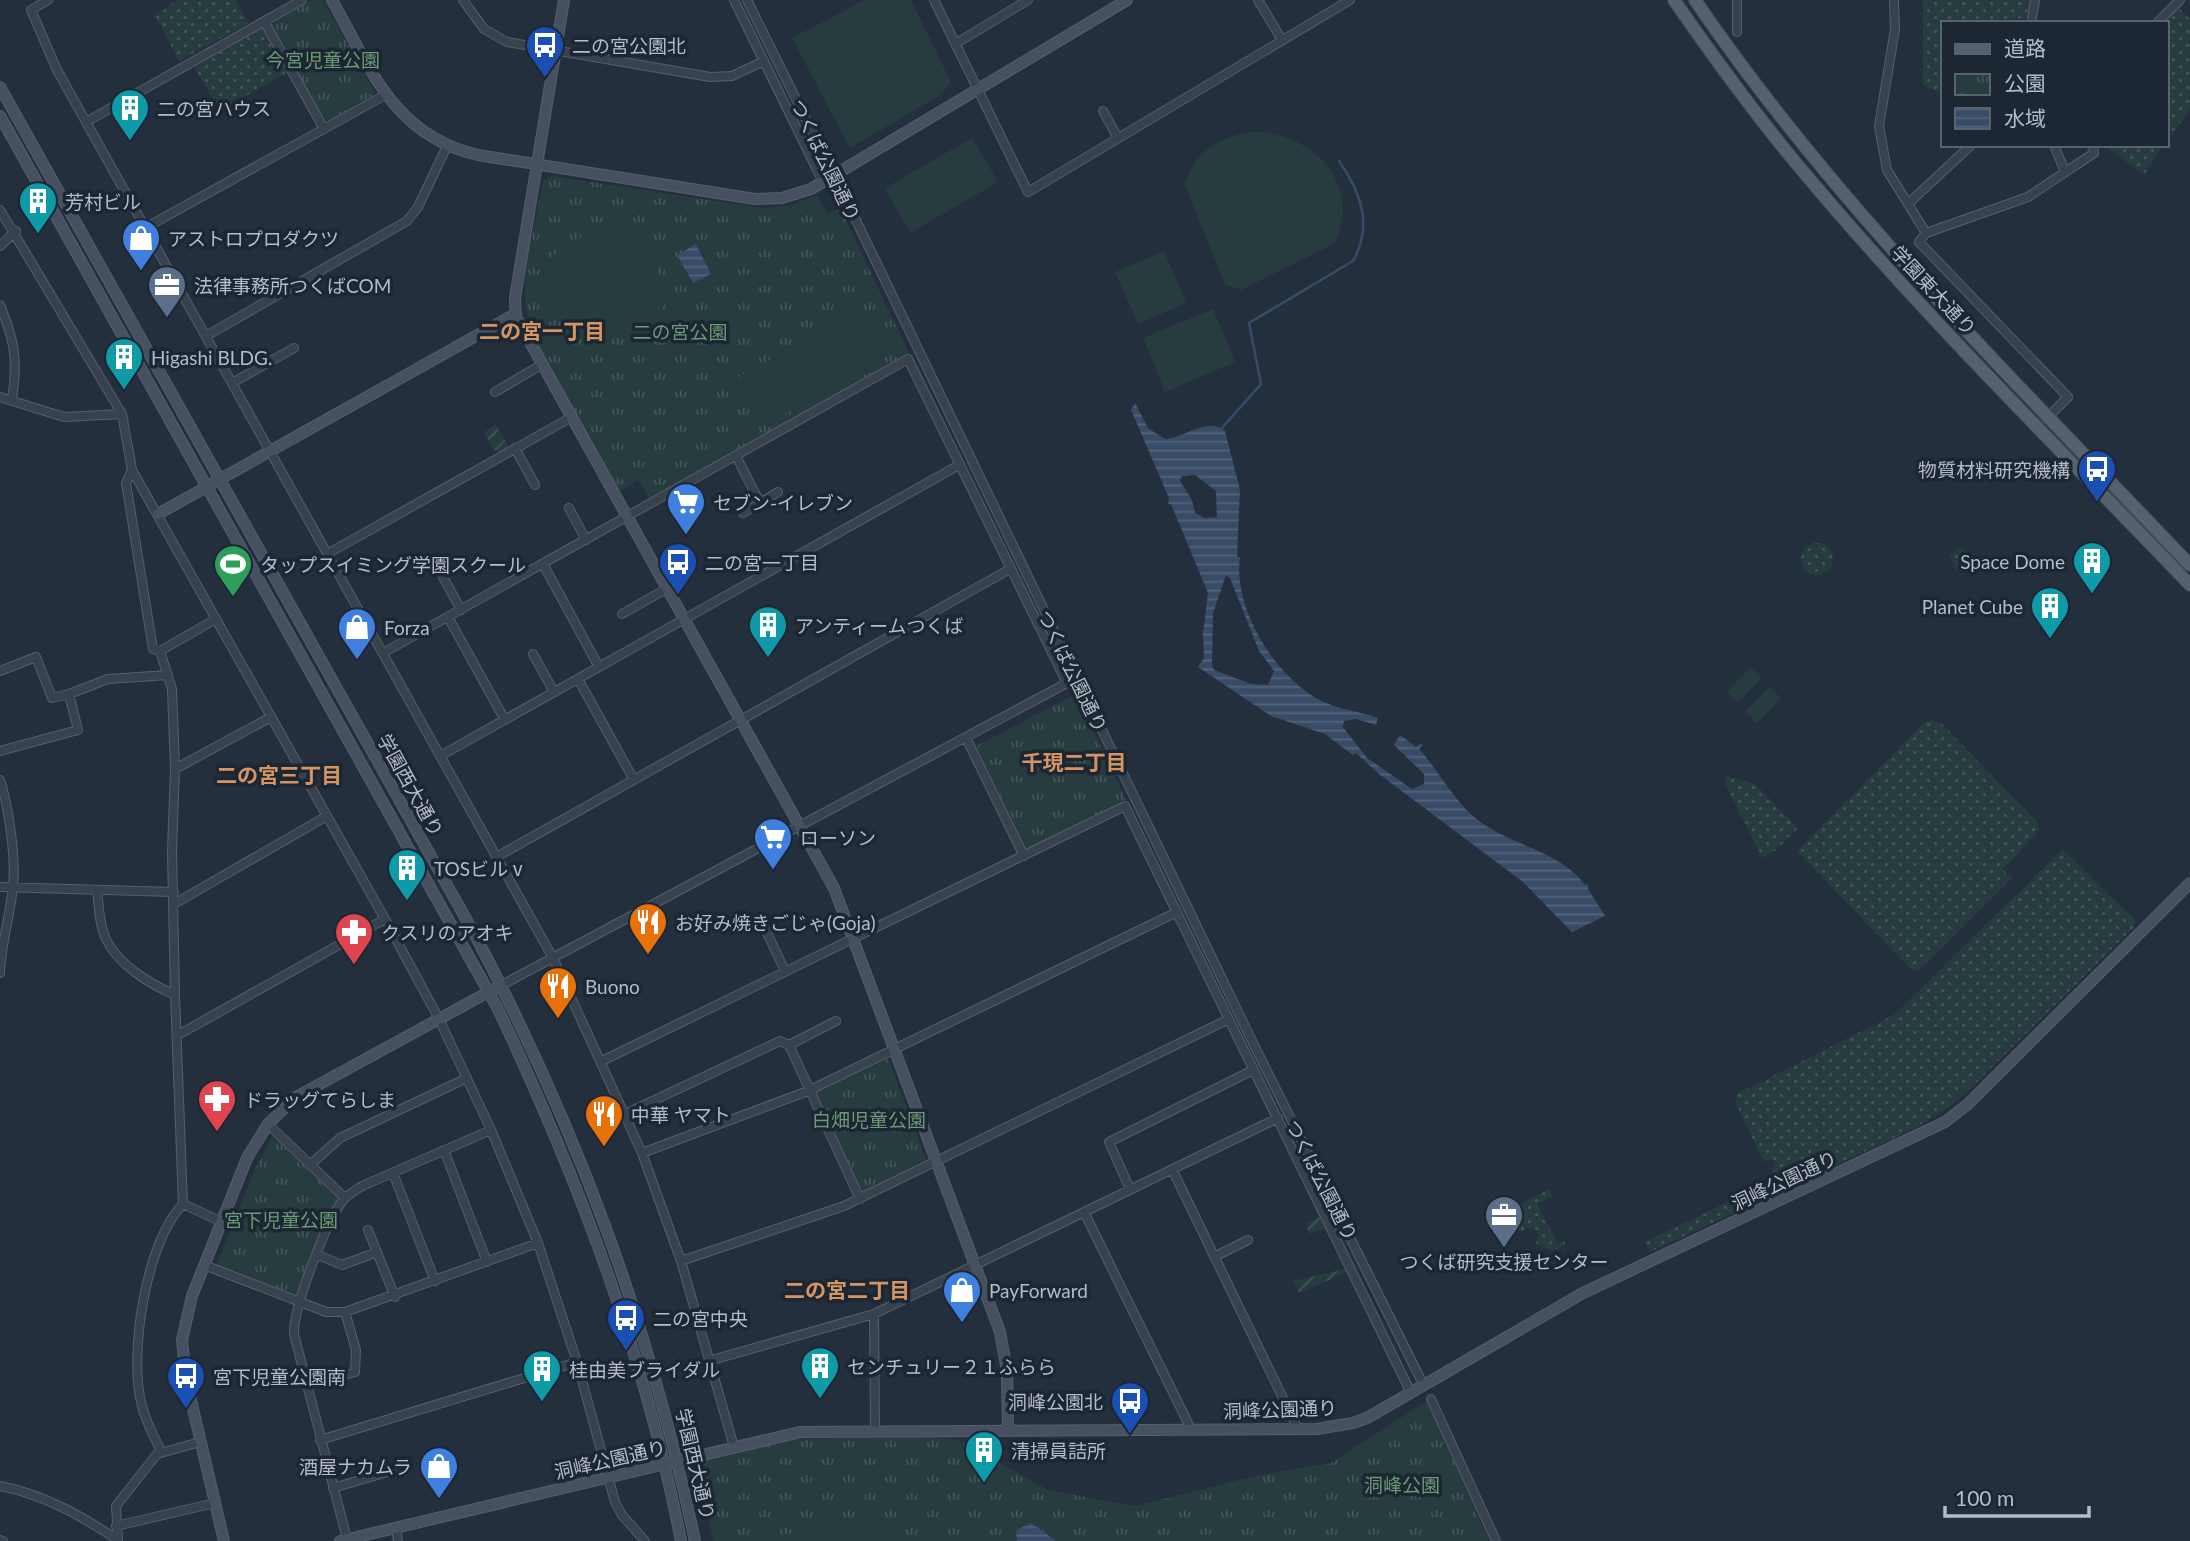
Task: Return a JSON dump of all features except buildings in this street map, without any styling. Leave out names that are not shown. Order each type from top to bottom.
[{"type":"main road","name":"学園東大通り","points":[[1674,0],[1810,180],[2037,428],[2190,585]]},
{"type":"main road","name":"学園東大通り","points":[[1700,2],[1782,117],[1868,221],[2190,565]]},
{"type":"street","points":[[48,0],[31,10],[57,70],[553,958],[642,1153],[681,1261],[712,1360],[734,1447]]},
{"type":"street","points":[[86,122],[302,0]]},
{"type":"street","points":[[332,0],[385,95],[410,122],[447,146],[537,165],[755,200],[791,196],[823,182],[1127,0]]},
{"type":"street","points":[[463,0],[478,24],[490,34],[516,45],[710,77],[732,76],[764,61]]},
{"type":"street","points":[[564,0],[515,314],[570,418],[834,888],[977,1265],[1004,1350],[1007,1430]]},
{"type":"street","points":[[734,0],[823,182]]},
{"type":"street","name":"つくば公園通り","points":[[747,0],[1242,1021],[1420,1378]]},
{"type":"street","points":[[934,0],[1028,192],[1350,0]]},
{"type":"street","points":[[955,44],[1028,0]]},
{"type":"street","points":[[1258,0],[1282,40]]},
{"type":"street","points":[[1737,0],[1737,32]]},
{"type":"street","points":[[1894,0],[1895,29],[1879,126],[1887,170],[1926,233]]},
{"type":"street","points":[[2031,21],[2035,0]]},
{"type":"street","points":[[2159,21],[2180,0]]},
{"type":"street","points":[[264,21],[324,129]]},
{"type":"street","name":"学園西大通り","points":[[0,87],[502,985],[550,1086],[612,1239],[644,1334],[678,1460],[695,1541]]},
{"type":"street","points":[[145,228],[385,95]]},
{"type":"street","points":[[1103,111],[1118,138]]},
{"type":"street","name":"学園西大通り","points":[[0,116],[490,992],[532,1082],[598,1242],[629,1335],[665,1464],[681,1541]]},
{"type":"street","points":[[205,336],[407,221],[418,207],[447,146]]},
{"type":"street","points":[[1909,203],[1969,147]]},
{"type":"street","points":[[2055,147],[2066,172]]},
{"type":"street","points":[[2037,428],[2068,397],[1919,242],[1926,233],[2028,197],[2094,153],[2093,147]]},
{"type":"street","points":[[0,210],[4,219],[16,231],[122,414],[132,470],[439,1019],[491,1130],[538,1243],[577,1362],[608,1477],[622,1515],[645,1541]]},
{"type":"street","points":[[0,246],[16,231]]},
{"type":"street","points":[[0,305],[14,339],[17,363],[12,400]]},
{"type":"street","points":[[158,514],[515,314]]},
{"type":"street","points":[[232,383],[294,348]]},
{"type":"street","points":[[224,1541],[186,1379],[182,1340],[187,1312],[247,1158],[268,1124],[286,1104],[310,1088],[1067,683],[908,359],[383,653]]},
{"type":"street","points":[[495,392],[541,365]]},
{"type":"street","points":[[0,397],[64,416],[122,414]]},
{"type":"street","points":[[327,554],[570,418]]},
{"type":"street","points":[[515,449],[535,485]]},
{"type":"street","points":[[736,456],[760,503]]},
{"type":"street","points":[[442,755],[959,465]]},
{"type":"street","points":[[132,470],[126,483],[153,649],[160,652],[172,689],[175,769],[172,851],[183,1204],[173,1215],[147,1281],[140,1313],[141,1404],[161,1451]]},
{"type":"street","points":[[743,513],[778,492]]},
{"type":"street","points":[[569,508],[586,540]]},
{"type":"street","points":[[543,564],[599,667]]},
{"type":"street","points":[[498,856],[1010,569]]},
{"type":"street","points":[[443,578],[461,610]]},
{"type":"street","points":[[622,614],[666,589]]},
{"type":"street","points":[[448,617],[505,720]]},
{"type":"street","points":[[160,652],[216,619]]},
{"type":"street","points":[[533,654],[554,692]]},
{"type":"street","points":[[0,671],[36,657],[52,698],[108,679],[168,674]]},
{"type":"street","points":[[578,679],[634,780]]},
{"type":"street","points":[[0,751],[78,730],[69,694]]},
{"type":"street","points":[[175,769],[271,717]]},
{"type":"street","points":[[966,738],[1024,856]]},
{"type":"street","points":[[0,780],[6,800],[13,886],[1,948],[0,973]]},
{"type":"street","points":[[601,1061],[1125,806],[1411,1393]]},
{"type":"street","points":[[174,904],[327,816]]},
{"type":"street","name":"洞峰公園通り","points":[[344,1540],[800,1433],[1298,1429],[1353,1423],[1411,1393],[1583,1293],[1945,1122],[1968,1104],[2190,883]]},
{"type":"street","points":[[0,887],[174,892]]},
{"type":"street","points":[[97,890],[106,939],[115,953],[153,985],[175,995]]},
{"type":"street","points":[[642,1153],[808,1091],[1177,912]]},
{"type":"street","points":[[178,1035],[385,919]]},
{"type":"street","points":[[763,924],[785,971]]},
{"type":"street","points":[[681,1261],[860,1199],[1227,1020]]},
{"type":"street","points":[[789,1045],[836,1021]]},
{"type":"street","points":[[625,1114],[780,1041],[789,1045],[860,1199]]},
{"type":"street","points":[[1130,1189],[1109,1142],[1253,1070]]},
{"type":"street","points":[[310,1165],[340,1138],[467,1078]]},
{"type":"street","points":[[712,1360],[874,1314],[1278,1118]]},
{"type":"street","points":[[268,1124],[345,1198]]},
{"type":"street","points":[[344,1540],[294,1335],[299,1303],[332,1217],[345,1198],[362,1186],[491,1130]]},
{"type":"street","points":[[444,1150],[487,1262]]},
{"type":"street","points":[[1172,1169],[1298,1429]]},
{"type":"street","points":[[393,1173],[435,1281]]},
{"type":"street","points":[[183,1204],[222,1222]]},
{"type":"street","points":[[1084,1212],[1191,1429]]},
{"type":"street","points":[[368,1230],[395,1297]]},
{"type":"street","points":[[1214,1257],[1248,1240]]},
{"type":"street","points":[[204,1265],[326,1312],[345,1312],[395,1297],[538,1243]]},
{"type":"street","points":[[318,1255],[342,1265],[377,1252]]},
{"type":"street","points":[[307,1385],[355,1372],[356,1350],[345,1312]]},
{"type":"street","points":[[874,1314],[876,1431]]},
{"type":"street","points":[[320,1440],[577,1362]]},
{"type":"street","points":[[1431,1399],[1496,1541]]},
{"type":"street","points":[[118,1540],[116,1506],[161,1451],[201,1443]]},
{"type":"street","points":[[333,1488],[401,1468]]},
{"type":"street","points":[[0,1486],[22,1490],[72,1509],[118,1540]]},
{"type":"street","points":[[116,1526],[215,1503]]},
{"type":"street","points":[[397,1528],[398,1541]]},
{"type":"green space","points":[[178,0],[235,0],[249,23],[179,61],[155,15]]},
{"type":"green space","name":"今宮児童公園","points":[[312,0],[323,0],[374,91],[374,95],[329,121],[324,119],[271,27],[273,22]]},
{"type":"green space","points":[[865,0],[911,0],[951,82],[942,94],[850,148],[792,38]]},
{"type":"green space","points":[[1923,0],[2031,0],[2025,18],[1941,21],[1941,93],[1923,85]]},
{"type":"green space","points":[[2179,8],[2190,19],[2190,109],[2169,138],[2169,21],[2167,21]]},
{"type":"green space","points":[[261,29],[288,72],[220,111],[194,67]]},
{"type":"green space","points":[[1255,131],[1276,134],[1296,142],[1328,166],[1337,183],[1342,202],[1342,222],[1334,244],[1241,290],[1225,284],[1184,184],[1195,162],[1210,147],[1230,137]]},
{"type":"green space","points":[[972,138],[998,182],[910,233],[885,188]]},
{"type":"green space","points":[[2108,147],[2163,147],[2144,175]]},
{"type":"green space","name":"二の宮公園","points":[[551,176],[762,208],[789,206],[817,195],[828,214],[840,208],[909,353],[650,499],[638,480],[620,491],[550,369],[529,319],[525,299],[528,255],[543,181]]},
{"type":"green space","points":[[620,212],[672,295],[646,329],[611,335],[576,328],[550,297],[545,261]]},
{"type":"green space","points":[[1164,251],[1186,303],[1138,324],[1115,272]]},
{"type":"green space","points":[[1213,309],[1235,362],[1165,392],[1143,338]]},
{"type":"green space","points":[[858,310],[885,358],[761,427],[734,380]]},
{"type":"green space","points":[[496,425],[509,447],[500,452],[494,450],[484,432]]},
{"type":"green space","points":[[1817,543],[1829,547],[1833,559],[1829,571],[1817,575],[1805,571],[1801,559],[1805,547]]},
{"type":"green space","points":[[1960,547],[1965,553],[1957,570],[1949,556]]},
{"type":"green space","points":[[1751,667],[1762,678],[1738,703],[1726,692]]},
{"type":"green space","points":[[1770,687],[1781,698],[1757,723],[1745,712]]},
{"type":"green space","points":[[1076,694],[1126,800],[1030,848],[1024,846],[976,746]]},
{"type":"green space","points":[[1931,720],[1941,723],[2038,823],[2039,831],[2003,869],[2012,878],[1918,971],[1913,971],[1797,851],[1925,722]]},
{"type":"green space","points":[[1727,776],[1755,784],[1798,828],[1777,849],[1762,858],[1724,781]]},
{"type":"green space","points":[[2063,849],[2135,920],[2135,926],[1973,1086],[1947,1109],[1911,1130],[1650,1252],[1645,1242],[1773,1180],[1771,1173],[1776,1162],[1770,1159],[1764,1162],[1736,1104],[1737,1094],[1894,1015]]},
{"type":"green space","name":"白畑児童公園","points":[[888,1058],[927,1162],[865,1192],[859,1190],[815,1098],[816,1092]]},
{"type":"green space","name":"宮下児童公園","points":[[273,1135],[338,1197],[298,1293],[294,1296],[217,1265],[255,1169]]},
{"type":"green space","points":[[1550,1189],[1552,1196],[1537,1204],[1558,1244],[1564,1241],[1565,1245],[1553,1251],[1536,1244],[1536,1230],[1528,1227],[1522,1232],[1499,1221],[1504,1212]]},
{"type":"green space","points":[[1320,1217],[1325,1229],[1309,1234],[1306,1223]]},
{"type":"green space","points":[[1346,1269],[1347,1272],[1299,1293],[1293,1281]]},
{"type":"green space","name":"洞峰公園","points":[[1427,1401],[1489,1541],[713,1541],[697,1462],[792,1439],[927,1436],[968,1442],[1048,1490],[1135,1506],[1260,1475],[1331,1463]]},
{"type":"green space","points":[[882,1518],[886,1541],[781,1541],[780,1535]]},
{"type":"water","points":[[696,244],[711,274],[693,283],[677,255]]},
{"type":"water","points":[[1135,403],[1148,428],[1165,439],[1203,427],[1218,427],[1225,431],[1240,490],[1237,557],[1240,557],[1239,576],[1243,596],[1258,636],[1284,671],[1323,702],[1378,718],[1376,725],[1356,719],[1344,721],[1343,727],[1367,758],[1412,789],[1424,784],[1424,774],[1394,745],[1400,735],[1416,747],[1421,743],[1423,745],[1419,749],[1474,817],[1502,835],[1548,855],[1574,873],[1585,885],[1588,884],[1588,889],[1605,916],[1572,932],[1523,882],[1379,774],[1356,753],[1353,755],[1325,734],[1271,716],[1198,667],[1204,658],[1203,633],[1208,593],[1171,504],[1168,504],[1169,498],[1131,410]],"holes":[[[1195,475],[1216,491],[1217,517],[1205,518],[1195,513],[1192,500],[1180,481],[1182,476]],[[1226,575],[1230,578],[1259,651],[1274,671],[1268,685],[1251,684],[1214,670],[1212,665],[1213,613]]]},
{"type":"water","points":[[1031,1523],[1056,1541],[1017,1541],[1016,1530]]},
{"type":"waterway","points":[[1222,428],[1261,384],[1249,323],[1353,261],[1359,248],[1362,210],[1353,185],[1339,161]]},
{"type":"place","name":"二の宮公園北","points":[[545,79]]},
{"type":"place","name":"二の宮ハウス","points":[[130,142]]},
{"type":"place","name":"芳村ビル","points":[[38,235]]},
{"type":"place","name":"アストロプロダクツ","points":[[141,272]]},
{"type":"place","name":"法律事務所つくばCOM","points":[[167,319]]},
{"type":"place","name":"Higashi BLDG.","points":[[124,391]]},
{"type":"place","name":"物質材料研究機構","points":[[2097,503]]},
{"type":"place","name":"セブン-イレブン","points":[[686,536]]},
{"type":"place","name":"Space Dome","points":[[2092,595]]},
{"type":"place","name":"二の宮一丁目","points":[[678,596]]},
{"type":"place","name":"タップスイミング学園スクール","points":[[233,598]]},
{"type":"place","name":"Planet Cube","points":[[2050,640]]},
{"type":"place","name":"アンティームつくば","points":[[768,659]]},
{"type":"place","name":"Forza","points":[[357,661]]},
{"type":"place","name":"ローソン","points":[[773,871]]},
{"type":"place","name":"TOSビルⅴ","points":[[407,902]]},
{"type":"place","name":"お好み焼きごじゃ(Goja)","points":[[648,956]]},
{"type":"place","name":"クスリのアオキ","points":[[354,966]]},
{"type":"place","name":"Buono","points":[[558,1020]]},
{"type":"place","name":"ドラッグてらしま","points":[[217,1133]]},
{"type":"place","name":"中華 ヤマト","points":[[604,1148]]},
{"type":"place","name":"つくば研究支援センター","points":[[1504,1249]]},
{"type":"place","name":"PayForward","points":[[962,1324]]},
{"type":"place","name":"二の宮中央","points":[[626,1352]]},
{"type":"place","name":"センチュリー２１ふらら","points":[[820,1400]]},
{"type":"place","name":"桂由美ブライダル","points":[[542,1403]]},
{"type":"place","name":"宮下児童公園南","points":[[186,1410]]},
{"type":"place","name":"洞峰公園北","points":[[1130,1435]]},
{"type":"place","name":"清掃員詰所","points":[[984,1484]]},
{"type":"place","name":"酒屋ナカムラ","points":[[439,1500]]},
{"type":"district","name":"二の宮一丁目","points":[[542,330]]},
{"type":"district","name":"千現二丁目","points":[[1074,761]]},
{"type":"district","name":"二の宮三丁目","points":[[279,774]]},
{"type":"district","name":"二の宮二丁目","points":[[847,1289]]}]
